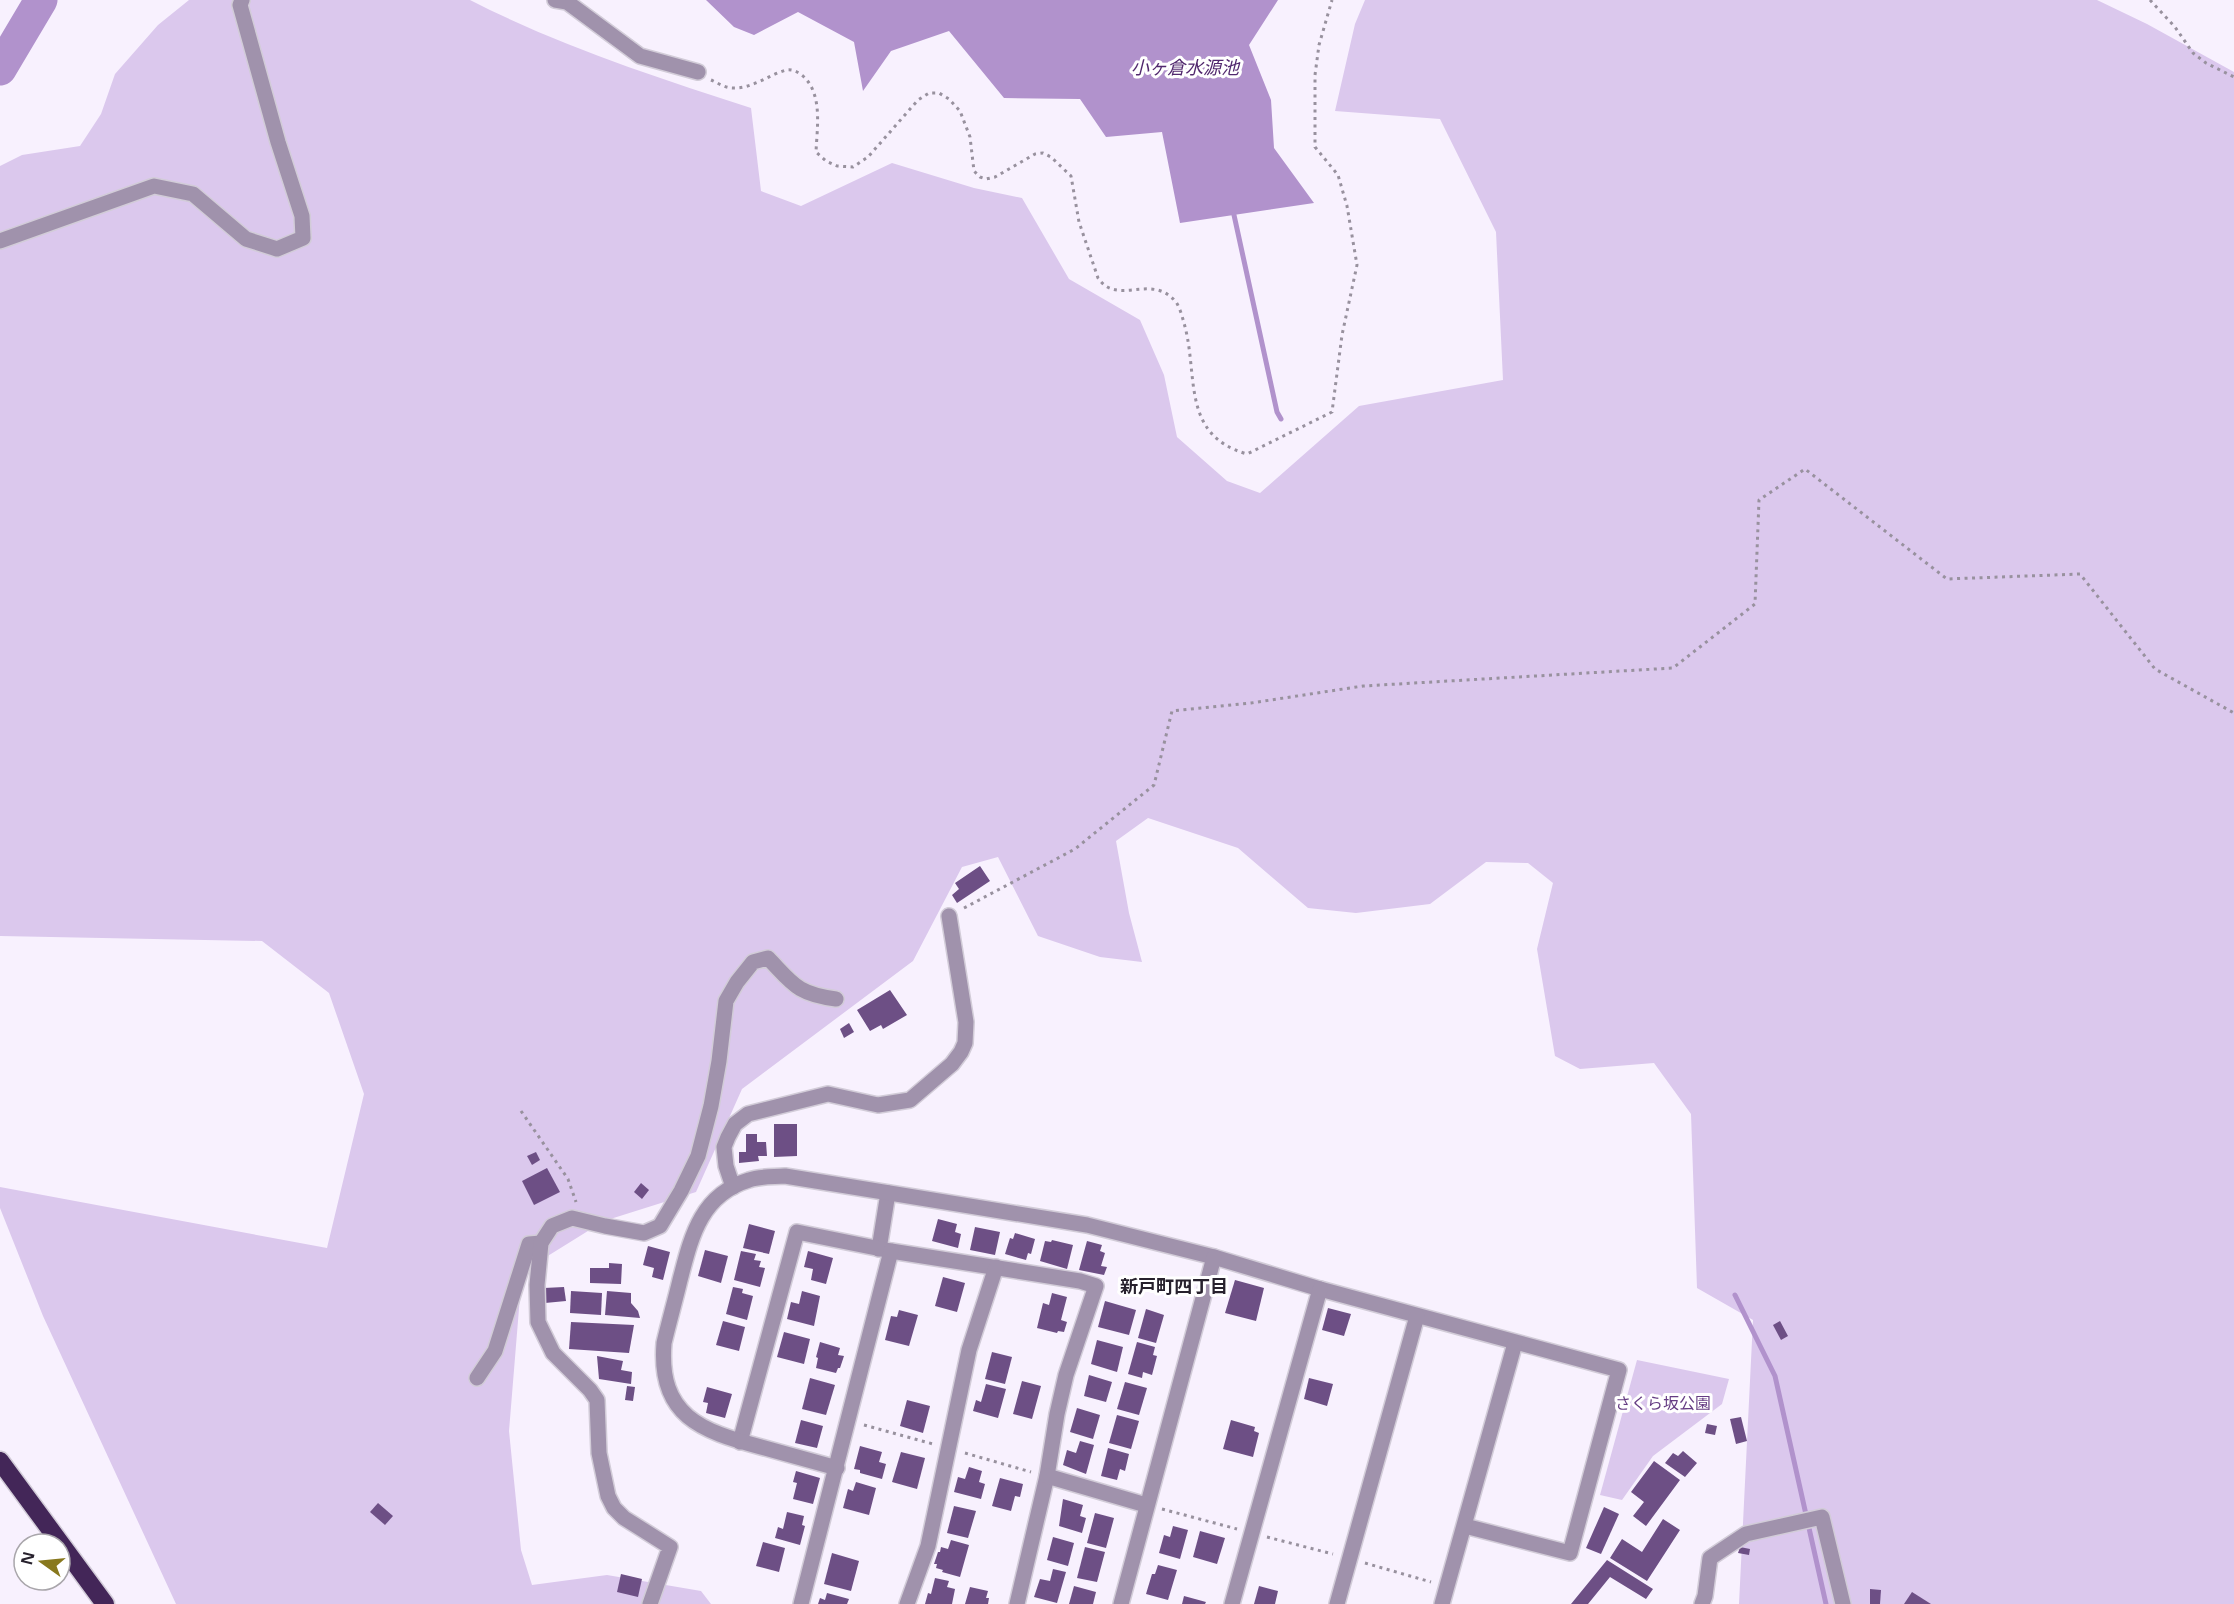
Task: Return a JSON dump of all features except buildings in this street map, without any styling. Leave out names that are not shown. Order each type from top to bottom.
[{"type":"highway","points":[[0,1461],[105,1604]]},
{"type":"highway","points":[[76,1564],[96,1604]]},
{"type":"street","points":[[0,241],[154,186],[193,194],[246,239],[276,249],[303,238],[302,216],[278,142],[240,5],[242,0]]},
{"type":"street","points":[[555,0],[567,2],[640,56],[698,72]]},
{"type":"street","points":[[733,1187],[726,1166],[724,1148],[735,1124],[748,1114],[828,1094],[878,1106],[910,1100],[952,1064],[962,1052],[966,1022],[949,916]]},
{"type":"street","points":[[650,1604],[670,1547],[624,1518],[614,1508],[608,1496],[598,1453],[597,1400],[553,1353],[538,1322],[537,1285],[541,1243],[552,1226],[572,1218],[604,1227],[644,1233],[660,1226],[698,1156],[713,1095],[726,1001],[753,962],[768,957],[795,986],[813,996],[836,999]]},
{"type":"street","points":[[837,1468],[740,1442],[710,1431],[689,1419],[672,1397],[666,1384],[664,1343],[692,1234],[709,1206],[733,1187],[750,1180],[785,1176],[1087,1225],[1214,1257],[1320,1289],[1618,1370],[1570,1553],[1465,1526]]},
{"type":"street","points":[[801,1604],[837,1468],[885,1250],[888,1193]]},
{"type":"street","points":[[740,1442],[797,1232],[885,1250],[1080,1281],[1096,1286],[1064,1384],[1047,1476],[1017,1604]]},
{"type":"street","points":[[477,1378],[495,1351],[529,1244],[541,1243]]},
{"type":"street","points":[[1121,1604],[1214,1257]]},
{"type":"street","points":[[908,1604],[928,1546],[969,1350],[996,1267]]},
{"type":"street","points":[[1232,1604],[1320,1289]]},
{"type":"street","points":[[1337,1604],[1417,1316]]},
{"type":"street","points":[[1442,1604],[1515,1343]]},
{"type":"street","points":[[1047,1476],[1146,1505]]},
{"type":"street","points":[[1701,1604],[1705,1596],[1710,1558],[1746,1534],[1822,1517],[1843,1604]]},
{"type":"path","points":[[698,72],[721,85],[733,88],[747,86],[789,69],[798,71],[807,79],[815,94],[818,112],[816,152],[825,161],[837,166],[853,167],[868,157],[918,100],[929,93],[939,93],[949,99],[960,111],[970,137],[974,171],[980,177],[995,177],[1035,154],[1043,153],[1051,156],[1071,176],[1080,222],[1098,278],[1103,286],[1112,290],[1150,289],[1166,292],[1178,304],[1186,332],[1195,402],[1207,430],[1232,450],[1247,454],[1332,412],[1342,335],[1357,265],[1347,206],[1338,175],[1315,147],[1318,55],[1332,0]]},
{"type":"path","points":[[2150,0],[2175,27],[2193,53],[2206,63],[2234,77]]},
{"type":"path","points":[[949,916],[1075,849],[1154,785],[1172,711],[1251,703],[1363,686],[1673,668],[1755,604],[1759,500],[1805,469],[1947,579],[2080,574],[2155,669],[2234,713]]},
{"type":"path","points":[[521,1111],[568,1179],[577,1204],[572,1218]]},
{"type":"path","points":[[1146,1505],[1447,1586]]},
{"type":"green space","points":[[189,0],[470,0],[573,46],[751,108],[761,191],[801,206],[892,163],[974,188],[1022,198],[1069,279],[1140,320],[1164,375],[1177,437],[1227,481],[1260,493],[1359,406],[1503,380],[1496,232],[1440,119],[1335,111],[1355,24],[1365,0],[2097,0],[2147,24],[2234,72],[2234,1604],[1739,1604],[1753,1320],[1697,1288],[1691,1114],[1654,1063],[1580,1069],[1555,1056],[1537,949],[1553,883],[1528,863],[1486,862],[1430,904],[1356,913],[1308,908],[1238,848],[1148,818],[1116,841],[1129,913],[1142,962],[1100,957],[1038,936],[998,857],[962,867],[913,961],[742,1089],[696,1192],[604,1221],[522,1272],[509,1431],[521,1550],[532,1585],[607,1575],[701,1591],[711,1604],[176,1604],[43,1316],[0,1208],[0,1187],[327,1248],[364,1094],[329,993],[262,941],[0,936],[0,166],[22,155],[80,146],[101,114],[115,74],[158,25]]},
{"type":"green space","name":"さくら坂公園","points":[[1637,1360],[1729,1379],[1722,1404],[1653,1456],[1622,1500],[1600,1495]]},
{"type":"water","name":"小ヶ倉水源池","points":[[706,0],[1278,0],[1249,45],[1271,100],[1274,148],[1314,203],[1180,223],[1162,132],[1106,137],[1080,99],[1004,98],[949,31],[891,51],[863,91],[854,42],[798,12],[754,35],[734,27]]},
{"type":"waterway","points":[[0,69],[41,0]]},
{"type":"waterway","points":[[1234,215],[1277,412],[1281,419]]},
{"type":"waterway","points":[[1735,1295],[1775,1376],[1826,1604]]},
{"type":"district","name":"新戸町四丁目","points":[[1174,1287]]}]
